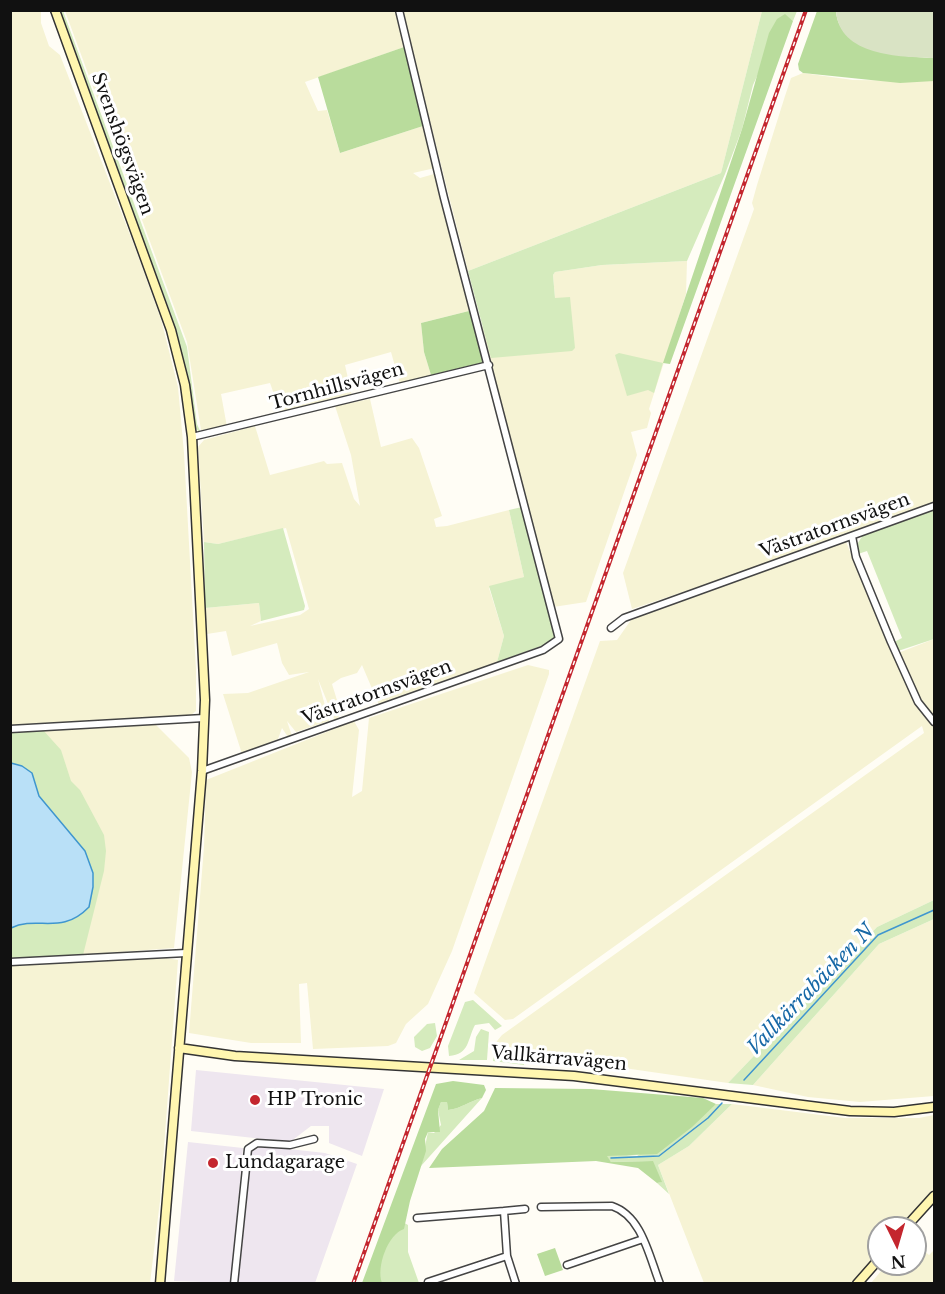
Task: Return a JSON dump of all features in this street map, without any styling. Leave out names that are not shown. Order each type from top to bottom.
[{"type":"main road","name":"Svenshögsvägen","points":[[55,10],[157,289],[180,360],[192,437],[205,675],[202,771],[160,1284]]},
{"type":"main road","name":"Vallkärravägen","points":[[179,1048],[236,1056],[574,1076],[719,1092],[850,1111],[894,1112],[934,1107]]},
{"type":"main road","points":[[916,1216],[934,1196]]},
{"type":"main road","points":[[857,1284],[867,1273]]},
{"type":"street","points":[[399,10],[444,198],[489,365]]},
{"type":"street","name":"Tornhillsvägen","points":[[192,437],[489,365]]},
{"type":"street","name":"Västratornsvägen","points":[[202,771],[543,650],[559,639],[489,365]]},
{"type":"street","name":"Västratornsvägen","points":[[611,628],[624,618],[934,506]]},
{"type":"street","points":[[852,536],[856,557],[909,682],[922,710],[934,722]]},
{"type":"street","points":[[10,729],[204,718]]},
{"type":"street","points":[[10,962],[186,953]]},
{"type":"street","points":[[234,1284],[248,1149],[257,1143],[290,1145],[314,1139]]},
{"type":"street","points":[[542,1207],[612,1206],[633,1220],[643,1239],[658,1283]]},
{"type":"street","points":[[417,1218],[525,1209]]},
{"type":"street","points":[[504,1211],[507,1256],[516,1284]]},
{"type":"street","points":[[567,1265],[643,1239]]},
{"type":"street","points":[[428,1282],[507,1256]]},
{"type":"shaded area","points":[[41,10],[41,23],[49,46],[60,55],[136,250],[161,319],[178,387],[196,670],[196,711],[191,715],[11,727],[10,11]]},
{"type":"shaded area","points":[[65,11],[397,11],[407,46],[305,82],[318,111],[327,110],[340,153],[426,125],[435,168],[413,173],[420,178],[434,174],[438,178],[473,310],[421,323],[424,352],[431,375],[400,384],[391,352],[345,365],[352,396],[281,414],[270,383],[221,394],[227,427],[201,430],[187,342]]},
{"type":"shaded area","points":[[402,11],[762,11],[721,173],[468,271]]},
{"type":"shaded area","points":[[803,73],[853,80],[934,81],[934,502],[758,567],[632,609],[623,573],[754,209],[752,203],[757,185],[791,78]]},
{"type":"shaded area","points":[[687,261],[686,294],[649,409],[651,413],[647,428],[631,432],[637,455],[586,602],[553,607],[482,327],[555,298],[553,275],[555,272],[602,265]]},
{"type":"shaded area","points":[[370,399],[381,447],[412,438],[419,448],[442,516],[434,519],[436,527],[509,510],[524,577],[489,588],[504,636],[497,662],[379,705],[362,665],[357,673],[341,678],[332,684],[340,710],[338,719],[335,721],[318,679],[329,721],[296,732],[287,721],[292,736],[288,737],[282,728],[278,739],[242,754],[223,694],[248,693],[309,672],[289,675],[282,663],[277,643],[232,656],[226,631],[207,634],[205,608],[259,603],[261,621],[250,626],[300,615],[309,609],[286,528],[218,544],[204,542],[198,447],[204,440],[255,426],[270,475],[324,461],[327,464],[342,463],[354,499],[360,506],[351,455],[335,406]]},
{"type":"shaded area","points":[[846,542],[893,655],[934,639],[934,900],[877,927],[728,1083],[499,1050],[497,1041],[502,1035],[924,733],[922,726],[513,1019],[505,1020],[474,993],[600,641],[617,640],[631,620]]},
{"type":"shaded area","points":[[528,665],[549,670],[549,674],[452,951],[428,1004],[406,1024],[396,1043],[388,1046],[313,1049],[307,983],[299,984],[301,1043],[251,1043],[189,1033],[204,847],[206,780],[354,721],[359,730],[352,797],[362,791],[369,718]]},
{"type":"shaded area","points":[[154,723],[189,758],[192,772],[174,948],[11,960],[11,732]]},
{"type":"shaded area","points":[[934,919],[934,1096],[860,1102],[808,1097],[753,1085],[879,944]]},
{"type":"shaded area","points":[[166,958],[178,960],[160,1201],[150,1283],[11,1283],[11,966]]},
{"type":"shaded area","points":[[196,1070],[384,1089],[362,1156],[329,1143],[329,1126],[311,1126],[290,1142],[191,1131]]},
{"type":"shaded area","points":[[732,1104],[845,1118],[919,1118],[934,1115],[934,1190],[911,1216],[867,1216],[867,1265],[851,1283],[704,1283],[658,1165],[689,1146]]},
{"type":"shaded area","points":[[188,1142],[243,1148],[231,1283],[174,1281]]},
{"type":"shaded area","points":[[262,1146],[325,1153],[357,1164],[315,1283],[238,1284],[252,1151]]},
{"type":"shaded area","points":[[934,1250],[934,1283],[871,1283],[877,1276],[927,1276],[927,1253],[929,1255]]},
{"type":"green space","points":[[58,11],[63,11],[187,347],[197,424],[201,433],[195,428],[185,367],[171,314]]},
{"type":"green space","points":[[762,11],[797,11],[793,21],[785,15],[753,85],[742,129],[687,261],[602,265],[555,272],[553,275],[555,298],[570,297],[575,348],[572,351],[491,358],[468,271],[721,173]]},
{"type":"green space","points":[[817,11],[836,11],[839,24],[859,43],[889,53],[934,58],[934,81],[900,83],[803,73],[799,70],[798,64]]},
{"type":"green space","points":[[836,11],[934,11],[934,58],[889,55],[859,45],[848,37],[840,26]]},
{"type":"green space","points":[[785,14],[793,21],[670,364],[663,363],[742,129],[769,33],[777,19]]},
{"type":"green space","points":[[407,46],[426,125],[340,153],[318,77]]},
{"type":"green space","points":[[473,310],[485,362],[431,375],[424,352],[421,323]]},
{"type":"green space","points":[[619,353],[663,363],[654,393],[648,390],[627,396],[615,355]]},
{"type":"green space","points":[[522,507],[556,637],[552,642],[497,662],[504,636],[489,586],[524,577],[509,510]]},
{"type":"green space","points":[[934,509],[934,639],[898,651],[894,642],[902,638],[867,551],[858,554],[856,546],[863,535]]},
{"type":"green space","points":[[283,528],[305,606],[304,610],[261,621],[259,603],[205,608],[204,542],[218,544]]},
{"type":"green space","points":[[43,730],[61,750],[71,781],[80,790],[104,835],[106,851],[104,871],[83,955],[11,960],[11,732]]},
{"type":"green space","points":[[934,900],[934,919],[879,944],[753,1085],[728,1083],[877,927]]},
{"type":"green space","points":[[473,1000],[502,1026],[495,1030],[489,1023],[475,1025],[464,1049],[456,1055],[449,1056],[448,1046],[465,1002]]},
{"type":"green space","points":[[435,1023],[437,1036],[430,1048],[422,1051],[415,1047],[414,1037],[427,1024]]},
{"type":"green space","points":[[481,1029],[489,1032],[487,1060],[459,1060],[474,1051],[476,1037]]},
{"type":"green space","points":[[497,1041],[499,1050],[525,1054],[524,1065],[493,1061]]},
{"type":"green space","points":[[453,1081],[484,1085],[486,1090],[482,1098],[452,1109],[448,1110],[447,1102],[441,1102],[438,1110],[440,1132],[428,1132],[425,1139],[426,1151],[410,1201],[404,1229],[398,1232],[388,1244],[382,1260],[382,1283],[362,1283],[436,1084]]},
{"type":"green space","points":[[495,1088],[591,1089],[703,1098],[716,1104],[692,1127],[657,1154],[607,1156],[611,1162],[653,1161],[662,1182],[657,1183],[638,1168],[596,1161],[429,1168],[442,1149],[484,1111]]},
{"type":"green space","points":[[482,1098],[421,1166],[428,1132],[434,1133],[441,1125],[438,1110],[441,1102],[447,1102],[448,1110]]},
{"type":"green space","points":[[716,1104],[732,1104],[689,1146],[658,1165],[669,1194],[657,1183],[661,1182],[652,1161],[611,1162],[606,1156],[616,1154],[637,1156]]},
{"type":"green space","points":[[392,1216],[408,1225],[408,1252],[419,1283],[367,1284]]},
{"type":"green space","points":[[555,1248],[563,1270],[545,1276],[537,1254]]},
{"type":"water","points":[[11,763],[22,766],[32,773],[39,796],[85,851],[93,873],[89,907],[69,921],[31,923],[11,928]]},
{"type":"waterway","name":"Vallkärrabäcken N","points":[[744,1080],[878,935],[934,910]]},
{"type":"waterway","name":"Vallkärrabäcken N","points":[[611,1158],[659,1156],[708,1118],[722,1103]]},
{"type":"railway","points":[[353,1284],[806,10]]},
{"type":"place","name":"HP Tronic","points":[[255,1100]]},
{"type":"place","name":"Lundagarage","points":[[213,1163]]}]
